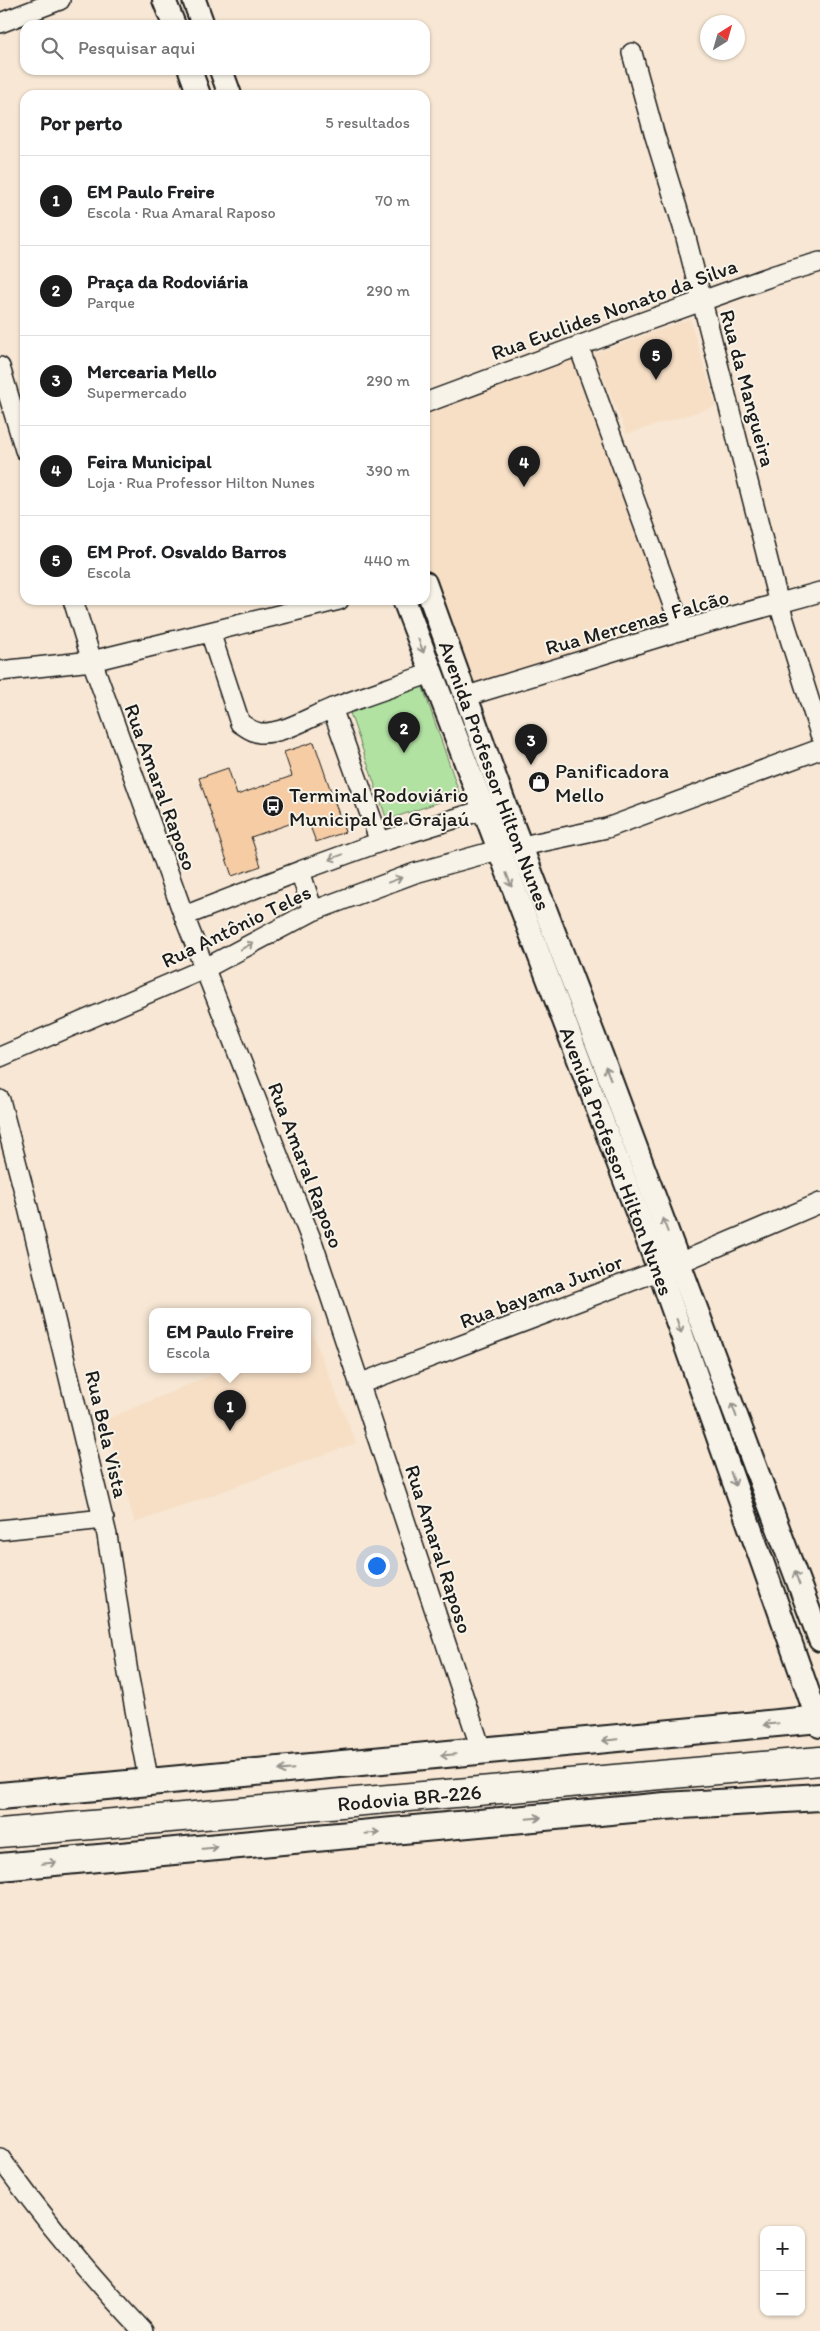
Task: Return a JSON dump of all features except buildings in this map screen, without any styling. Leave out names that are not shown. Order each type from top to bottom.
[{"type":"highway","name":"Rodovia BR-226","points":[[0,1833],[820,1761]]},
{"type":"main road","points":[[0,1796],[819,1721]]},
{"type":"main road","points":[[0,1867],[666,1806],[820,1797]]},
{"type":"street","points":[[0,23],[60,0]]},
{"type":"street","points":[[164,0],[172,20]]},
{"type":"street","points":[[194,0],[201,20]]},
{"type":"street","name":"Rua da Mangueira","points":[[632,53],[684,230],[779,604],[820,734]]},
{"type":"street","points":[[192,75],[197,90]]},
{"type":"street","points":[[223,75],[228,90]]},
{"type":"street","name":"Rua Euclides Nonato da Silva","points":[[430,401],[775,275],[820,262]]},
{"type":"street","points":[[579,346],[682,630]]},
{"type":"street","points":[[0,367],[20,434]]},
{"type":"street","name":"Rua Mercenas Falcão","points":[[467,696],[682,630],[820,592]]},
{"type":"street","name":"Avenida Professor Hilton Nunes","points":[[430,596],[505,805],[522,846],[669,1266],[819,1721]]},
{"type":"street","name":"Rua Amaral Raposo","points":[[74,605],[184,916],[313,1244],[359,1384],[400,1499],[482,1752]]},
{"type":"street","points":[[0,671],[92,660],[319,605]]},
{"type":"street","name":"Avenida Professor Hilton Nunes","points":[[406,605],[498,850],[820,1640]]},
{"type":"street","points":[[210,632],[240,723],[249,730],[259,733],[272,732],[455,663]]},
{"type":"street","points":[[332,708],[380,842]]},
{"type":"street","points":[[498,850],[607,828],[820,749]]},
{"type":"street","points":[[483,810],[505,805]]},
{"type":"street","name":"Rua Antônio Teles","points":[[184,916],[300,870],[380,842],[483,810]]},
{"type":"street","name":"Rua Antônio Teles","points":[[0,1057],[204,969],[313,911],[415,873],[498,850]]},
{"type":"street","points":[[300,870],[313,911]]},
{"type":"street","name":"Rua Bela Vista","points":[[0,1100],[104,1519],[128,1673],[149,1783]]},
{"type":"street","name":"Rua bayama Junior","points":[[359,1384],[669,1266],[820,1203]]},
{"type":"street","points":[[0,1530],[104,1519]]},
{"type":"street","points":[[0,2158],[24,2191],[101,2286],[143,2331]]},
{"type":"shaded area","points":[[690,319],[716,406],[627,434],[593,354]]},
{"type":"shaded area","points":[[574,355],[675,626],[471,686],[430,578],[430,407]]},
{"type":"shaded area","points":[[311,1330],[356,1443],[135,1523],[105,1420],[216,1373],[311,1373]]},
{"type":"green space","points":[[422,685],[460,795],[387,820],[349,710]]},
{"type":"place","name":"EM Prof. Osvaldo Barros","points":[[656,380]]},
{"type":"place","name":"Feira Municipal","points":[[524,487]]},
{"type":"place","name":"Praça da Rodoviária","points":[[404,753]]},
{"type":"place","name":"Mercearia Mello","points":[[531,765]]},
{"type":"place","name":"Panificadora Mello","points":[[539,782]]},
{"type":"place","name":"Terminal Rodoviário Municipal de Grajaú","points":[[273,806]]},
{"type":"place","name":"EM Paulo Freire","points":[[230,1431]]}]
